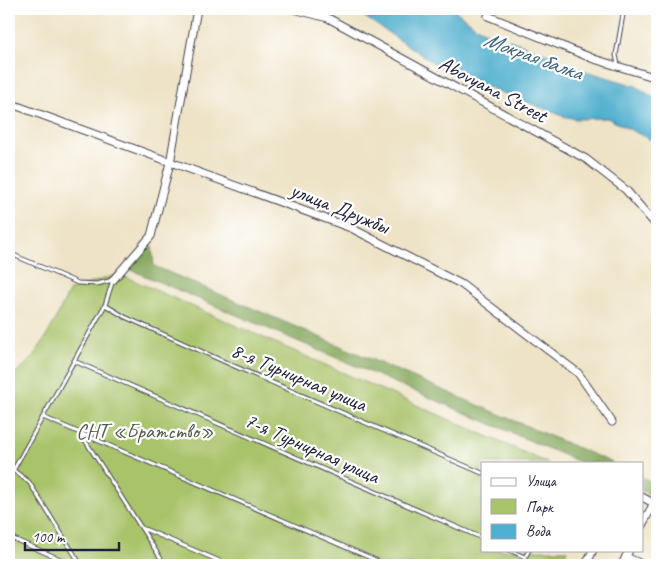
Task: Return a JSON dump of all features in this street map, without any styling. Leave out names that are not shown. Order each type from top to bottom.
[{"type":"street","points":[[114,280],[150,236],[170,163],[197,9]]},
{"type":"street","name":"Abovyana Street","points":[[294,9],[328,18],[586,158],[626,190],[657,226]]},
{"type":"street","points":[[488,16],[618,66],[657,78]]},
{"type":"street","name":"улица Дружбы","points":[[9,103],[352,228],[461,284],[578,373],[612,422]]},
{"type":"street","points":[[644,522],[655,504]]},
{"type":"street","points":[[586,565],[593,552]]},
{"type":"street","points":[[622,565],[628,554],[644,565]]},
{"type":"lane","points":[[618,66],[616,55],[624,9]]},
{"type":"lane","points":[[9,253],[78,283],[97,284],[114,280]]},
{"type":"lane","points":[[14,469],[105,305],[114,280]]},
{"type":"lane","name":"8-я Турнирная улица","points":[[105,305],[125,317],[234,366],[481,473]]},
{"type":"lane","name":"7-я Турнирная улица","points":[[74,361],[481,538]]},
{"type":"lane","points":[[43,417],[387,565]]},
{"type":"lane","points":[[81,433],[165,565]]},
{"type":"lane","points":[[9,467],[29,482],[81,565]]},
{"type":"lane","points":[[142,528],[228,565]]},
{"type":"lane","points":[[9,537],[74,565]]},
{"type":"lane","points":[[514,552],[525,557]]},
{"type":"lane","points":[[521,565],[528,552]]},
{"type":"green space","points":[[146,245],[152,246],[154,266],[611,462],[580,462],[129,269]]},
{"type":"green space","name":"СНТ «Братство»","points":[[119,274],[546,462],[481,462],[481,552],[566,552],[559,565],[9,565],[9,377],[20,370],[38,350],[70,290]]},
{"type":"green space","points":[[644,478],[657,485],[657,498],[644,492]]},
{"type":"water","name":"Мокрая балка","points":[[353,9],[453,9],[478,28],[505,41],[510,40],[545,53],[569,66],[636,86],[657,100],[657,143],[607,118],[576,119],[563,116],[444,70]]}]
